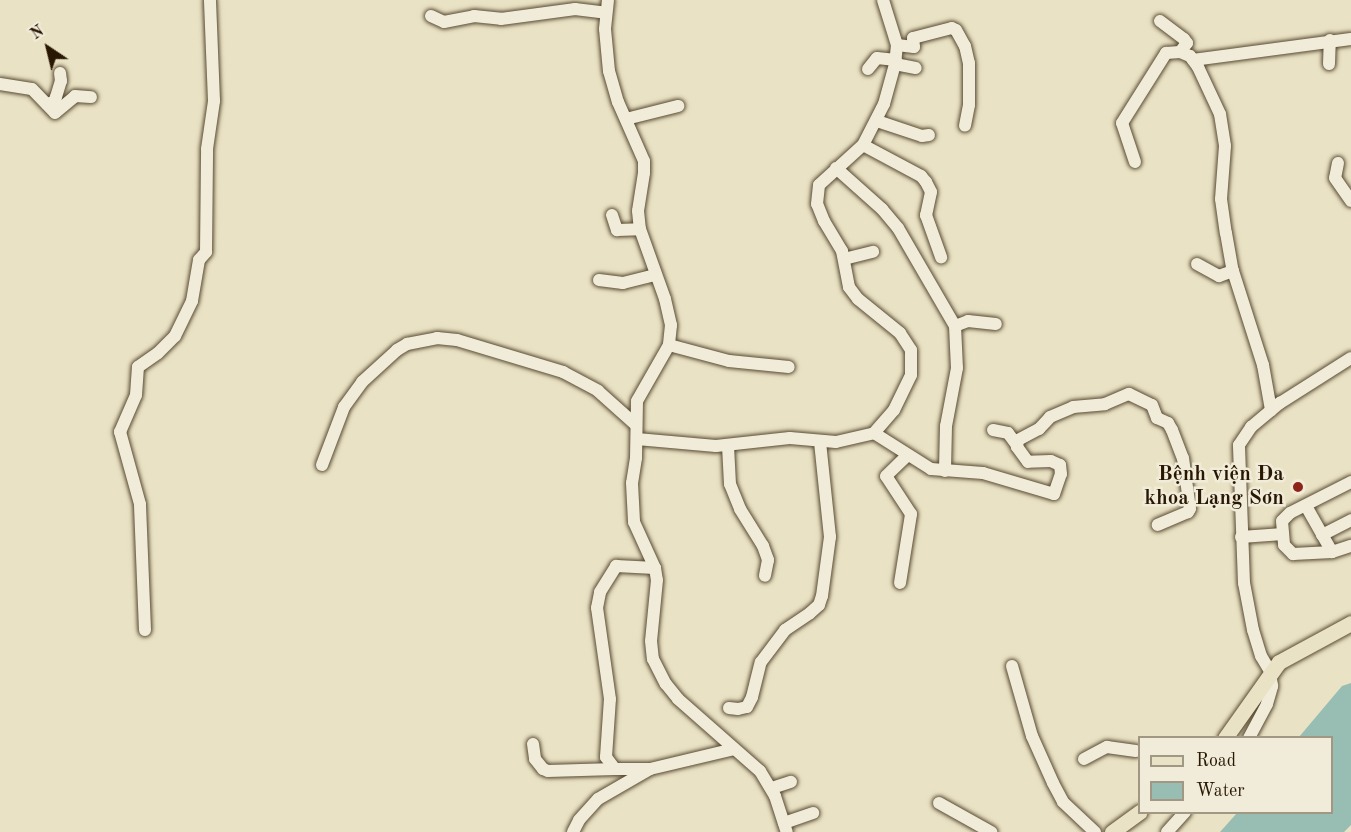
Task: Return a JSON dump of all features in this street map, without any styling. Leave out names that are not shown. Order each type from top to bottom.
[{"type":"main road","points":[[1227,736],[1270,671],[1291,654],[1351,622]]},
{"type":"main road","points":[[1112,832],[1138,813]]},
{"type":"street","points":[[145,630],[140,504],[120,432],[136,394],[138,367],[175,336],[192,301],[199,260],[206,252],[207,149],[214,101],[210,0]]},
{"type":"street","points":[[637,439],[728,446],[775,439],[836,442],[874,433],[894,410],[911,375],[911,350],[906,339],[858,299],[849,287],[844,259],[817,204],[819,185],[863,145],[877,121],[896,62],[897,45],[883,0]]},
{"type":"street","points":[[431,16],[444,22],[474,16],[501,19],[607,6],[609,71],[644,160],[645,173],[638,211],[640,229],[669,312],[669,345],[637,401],[637,439],[631,509],[637,532],[656,568],[657,580],[651,641],[653,659],[666,684],[678,699],[760,771],[772,788],[786,827],[813,813]]},
{"type":"street","points":[[1160,21],[1185,39],[1187,43],[1180,52]]},
{"type":"street","points":[[897,45],[914,47],[913,38],[956,30],[965,46],[969,63],[969,105],[965,126]]},
{"type":"street","points":[[1193,60],[1351,39]]},
{"type":"street","points":[[1329,64],[1330,40]]},
{"type":"street","points":[[1135,162],[1122,123],[1166,53],[1180,52],[1193,60],[1220,114],[1225,146],[1221,199],[1233,271],[1260,351],[1271,410]]},
{"type":"street","points":[[868,69],[877,58],[916,68]]},
{"type":"street","points":[[47,104],[54,102],[61,81],[60,73]]},
{"type":"street","points":[[0,84],[32,89],[55,113],[75,96],[91,97]]},
{"type":"street","points":[[626,119],[678,106]]},
{"type":"street","points":[[877,121],[922,136],[929,135]]},
{"type":"street","points":[[863,145],[921,176],[926,182],[931,192],[926,215],[941,257]]},
{"type":"street","points":[[1338,163],[1335,178],[1351,201]]},
{"type":"street","points":[[836,168],[882,209],[898,228],[955,326],[957,368],[946,426],[945,471]]},
{"type":"street","points":[[612,215],[617,230],[640,229]]},
{"type":"street","points":[[844,259],[873,252]]},
{"type":"street","points":[[1197,264],[1219,276],[1233,271]]},
{"type":"street","points":[[598,280],[623,283],[655,275]]},
{"type":"street","points":[[955,326],[968,321],[996,324]]},
{"type":"street","points":[[322,465],[344,407],[362,382],[397,350],[407,344],[437,339],[458,340],[563,372],[598,391],[636,425]]},
{"type":"street","points":[[669,345],[729,361],[789,366]]},
{"type":"street","points":[[1250,736],[1267,704],[1272,686],[1270,671],[1261,656],[1253,630],[1244,584],[1239,445],[1251,427],[1271,410],[1351,358]]},
{"type":"street","points":[[1016,444],[1040,429],[1050,417],[1073,407],[1105,404],[1129,394],[1148,401],[1155,409],[1157,418],[1168,423],[1176,440],[1183,458],[1190,508],[1188,512],[1158,525]]},
{"type":"street","points":[[874,433],[931,469],[983,473],[1054,495],[1061,474],[1060,465],[1051,461],[1028,462],[1008,433],[993,430]]},
{"type":"street","points":[[729,708],[738,710],[747,707],[752,697],[761,662],[785,630],[819,605],[830,537],[820,442]]},
{"type":"street","points":[[728,446],[730,484],[740,509],[763,546],[768,560],[765,576]]},
{"type":"street","points":[[900,583],[910,514],[886,476],[908,455]]},
{"type":"street","points":[[1351,482],[1284,516],[1283,534],[1284,545],[1293,554],[1332,552],[1351,546]]},
{"type":"street","points":[[1306,506],[1332,552]]},
{"type":"street","points":[[1323,535],[1351,520]]},
{"type":"street","points":[[1241,537],[1283,534]]},
{"type":"street","points":[[615,769],[606,757],[610,699],[597,608],[600,592],[616,566],[656,568]]},
{"type":"street","points":[[1012,666],[1032,736],[1053,783],[1063,802],[1095,832]]},
{"type":"street","points":[[533,744],[535,759],[543,769],[548,771],[650,769],[734,749]]},
{"type":"street","points":[[1084,759],[1107,747],[1136,751]]},
{"type":"street","points":[[573,832],[579,820],[598,799],[650,769]]},
{"type":"street","points":[[772,788],[791,782]]},
{"type":"street","points":[[939,803],[991,832]]},
{"type":"street","points":[[1167,832],[1184,814]]},
{"type":"water","points":[[1351,683],[1351,825],[1344,832],[1220,832],[1236,814],[1333,814],[1333,736],[1300,736],[1342,686]]},
{"type":"place","name":"Bệnh viện Đa khoa Lạng Sơn","points":[[1298,487]]}]
